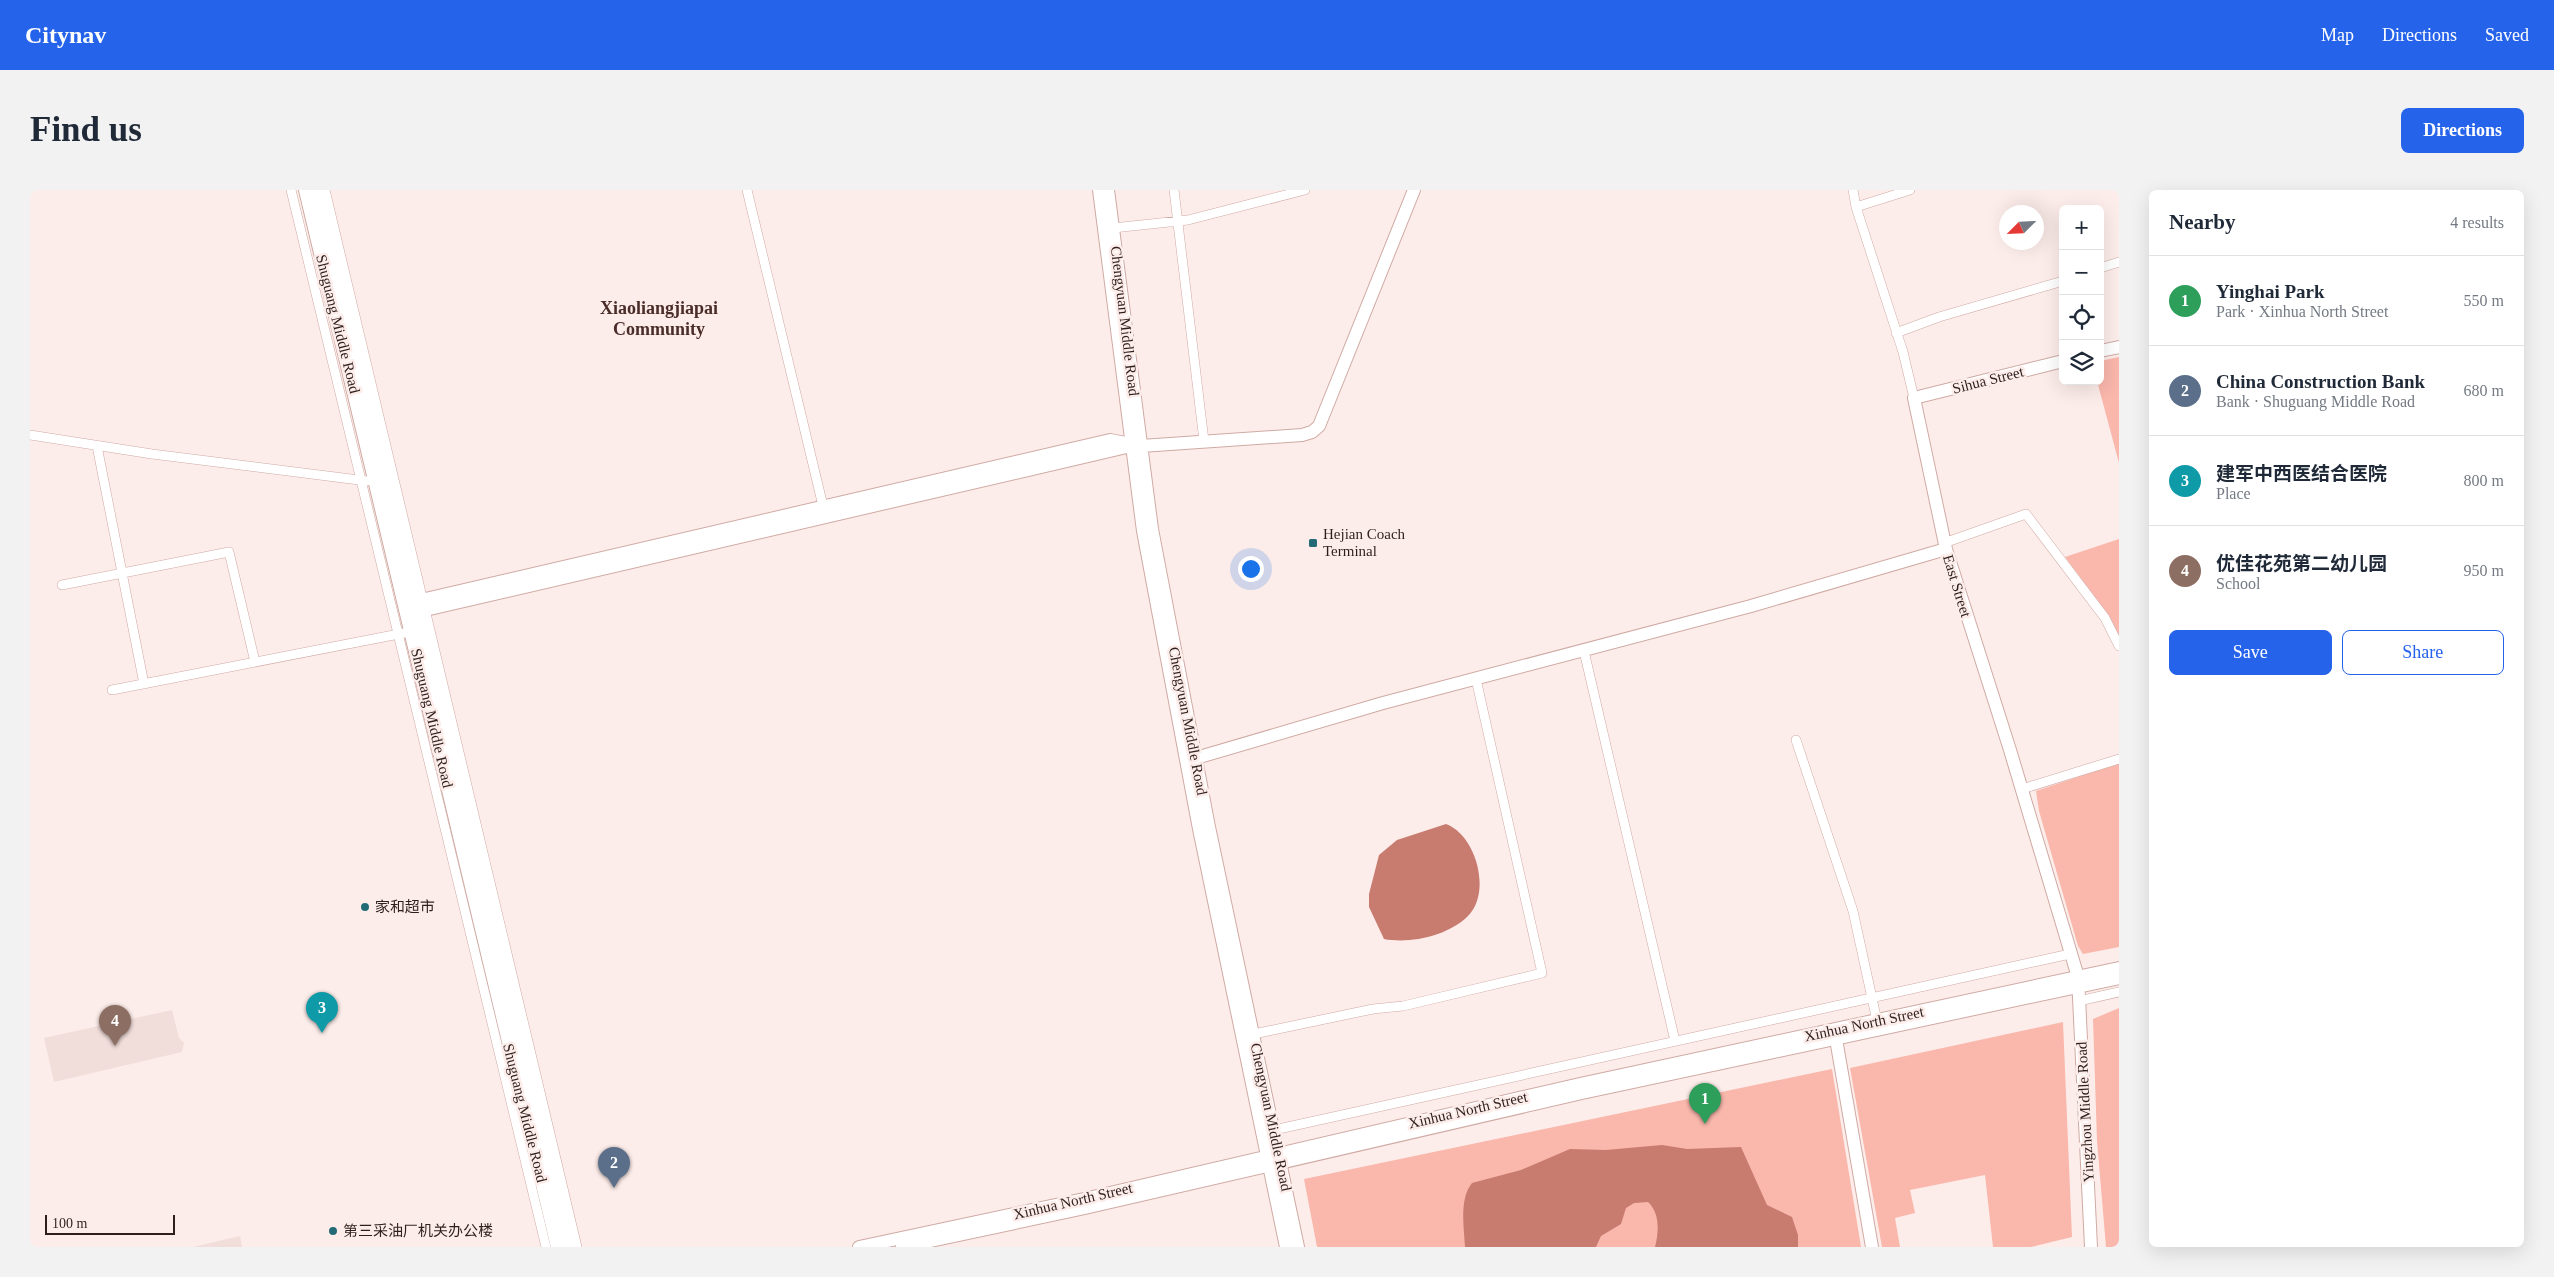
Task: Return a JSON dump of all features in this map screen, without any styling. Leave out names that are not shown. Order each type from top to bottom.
[{"type":"main road","name":"Shuguang Middle Road","points":[[305,190],[376,482],[415,607],[405,633],[557,1247]]},
{"type":"main road","name":"Shuguang Middle Road","points":[[314,190],[415,607],[566,1247]]},
{"type":"main road","name":"Chengyuan Middle Road","points":[[1099,190],[1136,446],[1196,758],[1274,1130],[1274,1159],[1286,1247]]},
{"type":"main road","name":"Chengyuan Middle Road","points":[[1108,190],[1136,446],[1143,531],[1166,656],[1274,1159],[1298,1247]]},
{"type":"main road","points":[[415,607],[1136,446],[1302,435],[1312,432],[1319,426],[1414,190]]},
{"type":"main road","points":[[2104,350],[2119,347]]},
{"type":"main road","name":"Sihua Street","points":[[1914,398],[2059,362]]},
{"type":"main road","name":"East Street","points":[[1914,398],[1945,546],[2022,789],[2078,982]]},
{"type":"main road","points":[[415,607],[823,506],[1091,444],[1110,440],[1136,446]]},
{"type":"main road","points":[[1196,758],[1382,703],[1751,606],[1945,546]]},
{"type":"main road","points":[[2078,982],[2119,968]]},
{"type":"main road","points":[[2078,982],[2119,978]]},
{"type":"main road","name":"Xinhua North Street","points":[[859,1247],[1836,1039],[2078,982]]},
{"type":"main road","name":"Xinhua North Street","points":[[902,1247],[1580,1084],[1877,1021],[2078,982]]},
{"type":"main road","name":"Yingzhou Middle Road","points":[[2078,982],[2091,1247]]},
{"type":"main road","points":[[1836,1039],[1872,1247]]},
{"type":"street","points":[[292,190],[362,481],[405,633],[546,1247]]},
{"type":"street","points":[[325,190],[415,607],[577,1247]]},
{"type":"street","points":[[747,190],[823,506]]},
{"type":"street","points":[[1174,190],[1204,441]]},
{"type":"street","points":[[1113,228],[1178,222],[1305,190]]},
{"type":"street","name":"East Street","points":[[1852,190],[1914,398]]},
{"type":"street","points":[[1856,206],[1910,190]]},
{"type":"street","points":[[2104,267],[2119,262]]},
{"type":"street","points":[[1896,333],[1939,317],[2059,282]]},
{"type":"street","points":[[30,435],[97,446],[376,482]]},
{"type":"street","points":[[97,446],[144,684]]},
{"type":"street","points":[[1945,546],[2026,514],[2105,618],[2119,646]]},
{"type":"street","points":[[62,585],[229,552],[255,662]]},
{"type":"street","points":[[112,690],[405,633]]},
{"type":"street","points":[[1584,651],[1675,1042]]},
{"type":"street","points":[[1254,1034],[1373,1009],[1403,1006],[1542,973],[1476,679]]},
{"type":"street","points":[[1796,740],[1853,911],[1877,1021]]},
{"type":"street","points":[[2022,789],[2119,759]]},
{"type":"street","points":[[1274,1130],[2070,954]]},
{"type":"street","points":[[2079,1000],[2119,992]]},
{"type":"shaded area","points":[[2119,357],[2119,463],[2098,385],[2104,385],[2104,360]]},
{"type":"shaded area","points":[[2119,539],[2119,637],[2106,612],[2065,557]]},
{"type":"shaded area","points":[[2119,763],[2119,947],[2083,954],[2078,946],[2039,811],[2036,791]]},
{"type":"shaded area","points":[[1446,824],[1457,830],[1465,840],[1477,865],[1479,893],[1475,906],[1460,923],[1428,937],[1405,940],[1384,939],[1369,907],[1369,894],[1379,855],[1397,840]]},
{"type":"shaded area","points":[[2119,1008],[2119,1247],[2106,1247],[2097,1141],[2093,1019]]},
{"type":"shaded area","points":[[172,1010],[179,1038],[184,1043],[182,1052],[54,1082],[44,1038]]},
{"type":"shaded area","points":[[2063,1022],[2072,1237],[2031,1247],[1993,1247],[1985,1175],[1910,1190],[1915,1213],[1895,1218],[1900,1247],[1882,1247],[1850,1068]]},
{"type":"shaded area","points":[[1832,1069],[1861,1247],[1317,1247],[1304,1179]]},
{"type":"shaded area","points":[[1662,1145],[1687,1149],[1741,1147],[1767,1205],[1792,1217],[1798,1235],[1798,1247],[1655,1247],[1658,1223],[1655,1212],[1648,1202],[1634,1203],[1626,1208],[1621,1224],[1601,1236],[1596,1247],[1465,1247],[1464,1205],[1465,1197],[1472,1183],[1521,1170],[1570,1149],[1606,1150]]},
{"type":"shaded area","points":[[240,1236],[242,1247],[193,1247]]},
{"type":"place","name":"Hejian Coach Terminal","points":[[1313,543]]},
{"type":"place","name":"家和超市","points":[[365,907]]},
{"type":"place","name":"建军中西医结合医院","points":[[322,1033]]},
{"type":"place","name":"优佳花苑第二幼儿园","points":[[115,1046]]},
{"type":"place","name":"Yinghai Park","points":[[1705,1124]]},
{"type":"place","name":"China Construction Bank","points":[[614,1188]]},
{"type":"place","name":"第三采油厂机关办公楼","points":[[333,1231]]},
{"type":"district","name":"Xiaoliangjiapai Community","points":[[659,318]]}]
